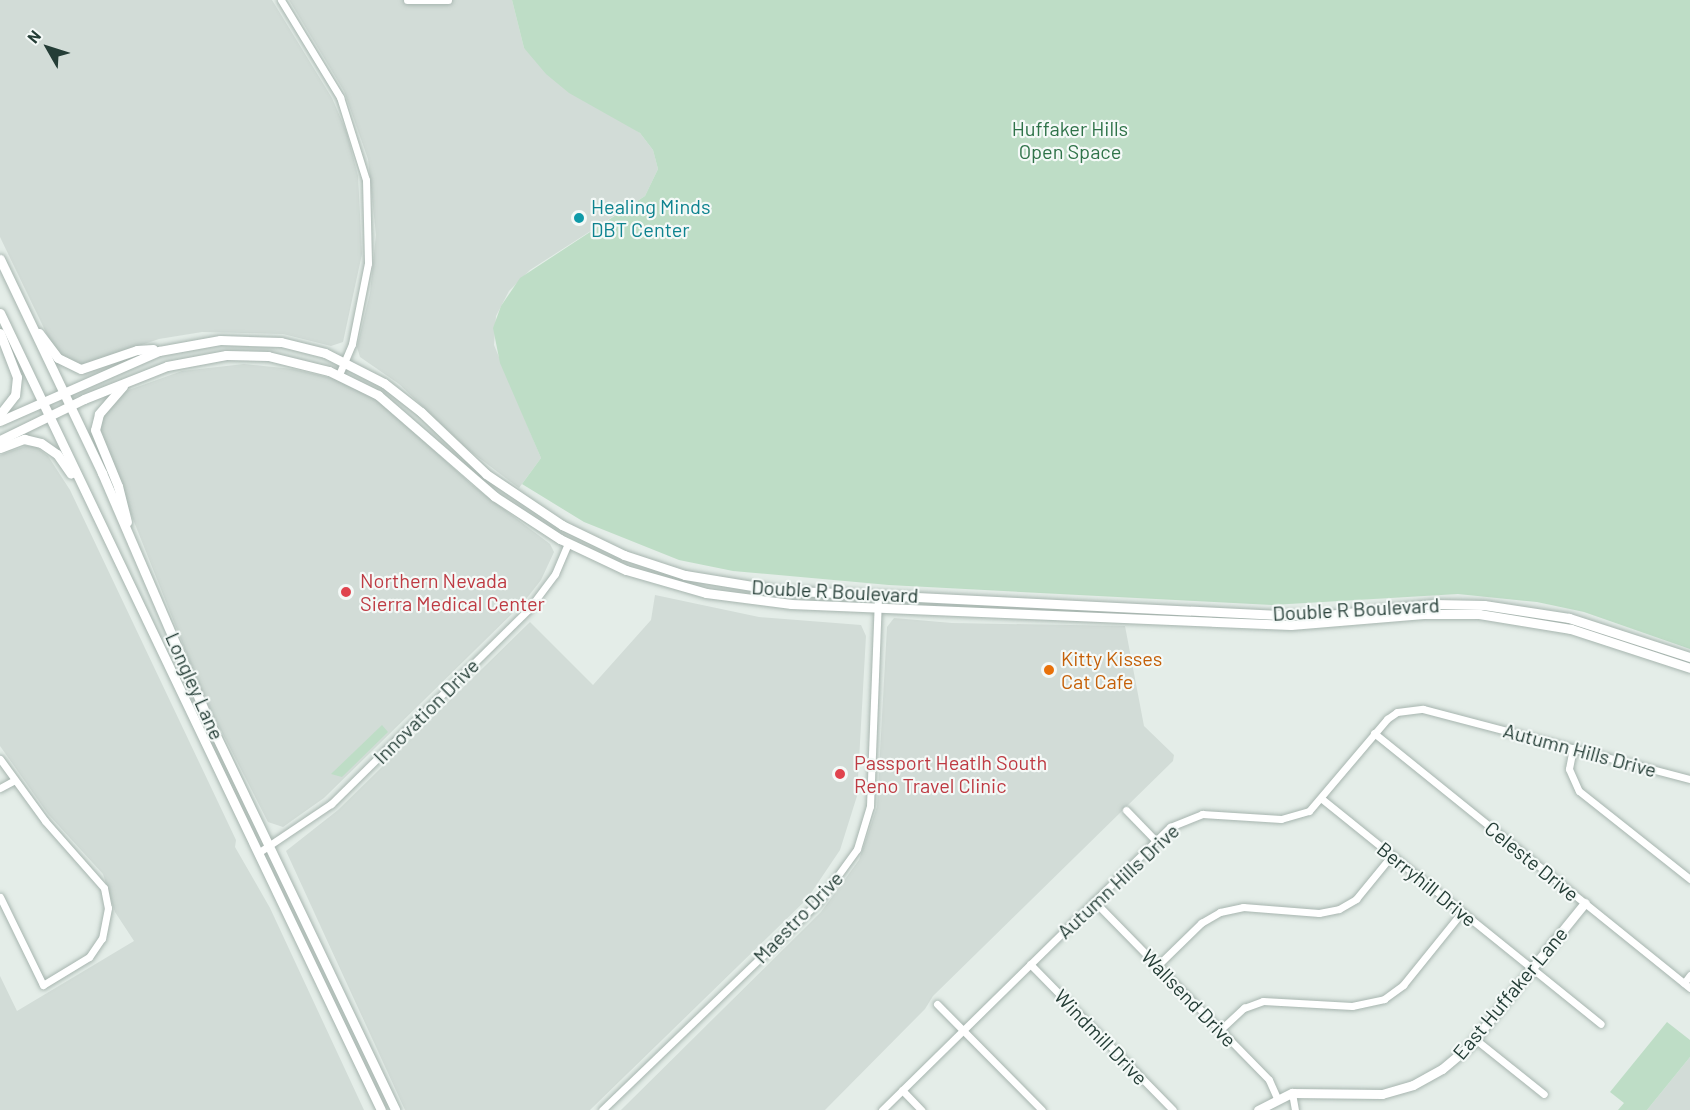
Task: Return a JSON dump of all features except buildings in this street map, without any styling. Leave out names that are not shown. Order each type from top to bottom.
[{"type":"main road","name":"Longley Lane","points":[[0,259],[26,315],[57,393],[69,406],[129,533],[202,706],[395,1110]]},
{"type":"main road","name":"Longley Lane","points":[[0,313],[381,1110]]},
{"type":"main road","points":[[26,315],[57,358],[74,368],[89,369],[137,350],[170,348]]},
{"type":"main road","points":[[0,333],[17,377],[15,395],[0,414]]},
{"type":"main road","name":"Double R Boulevard","points":[[0,421],[57,393],[170,348],[220,340],[265,340],[312,349],[345,361],[397,391],[505,488],[601,545],[663,569],[730,584],[878,595],[1298,615],[1414,605],[1484,605],[1569,618],[1690,657]]},
{"type":"main road","name":"Double R Boulevard","points":[[0,440],[69,406],[179,363],[237,355],[281,358],[339,374],[391,404],[486,490],[568,544],[633,572],[715,595],[791,604],[1308,625],[1424,614],[1479,614],[1571,629],[1690,668]]},
{"type":"main road","points":[[129,533],[118,486],[95,430],[109,400],[136,378]]},
{"type":"main road","points":[[0,448],[24,439],[50,447],[89,500]]},
{"type":"main road","name":"East Huffaker Lane","points":[[1258,1110],[1277,1098],[1292,1093],[1358,1096],[1397,1091],[1442,1069],[1475,1039],[1585,903]]},
{"type":"street","points":[[281,0],[340,97],[366,180],[368,263],[361,310],[339,374]]},
{"type":"street","points":[[406,0],[448,0]]},
{"type":"street","name":"Innovation Drive","points":[[258,853],[331,804],[528,610],[555,574],[568,544]]},
{"type":"street","name":"Maestro Drive","points":[[602,1110],[820,900],[857,849],[870,806],[878,595]]},
{"type":"street","name":"Autumn Hills Drive","points":[[882,1110],[1156,841],[1191,817],[1214,814],[1290,818],[1309,811],[1322,799],[1390,715],[1414,708],[1690,779]]},
{"type":"street","name":"Celeste Drive","points":[[1374,733],[1687,985]]},
{"type":"street","points":[[1573,748],[1569,769],[1579,791],[1690,879]]},
{"type":"street","points":[[0,759],[13,781],[99,881],[108,908],[102,938],[89,957],[43,985],[0,897]]},
{"type":"street","points":[[0,788],[13,781]]},
{"type":"street","name":"Berryhill Drive","points":[[1322,799],[1601,1024]]},
{"type":"street","points":[[1126,810],[1156,841]]},
{"type":"street","points":[[1157,966],[1201,923],[1220,912],[1243,907],[1319,913],[1339,909],[1356,899],[1392,855]]},
{"type":"street","name":"Wallsend Drive","points":[[1094,901],[1269,1080],[1277,1098]]},
{"type":"street","points":[[1220,1030],[1244,1008],[1263,1001],[1352,1006],[1384,999],[1403,985],[1462,912]]},
{"type":"street","name":"Windmill Drive","points":[[1030,964],[1173,1110]]},
{"type":"street","points":[[1687,985],[1690,975]]},
{"type":"street","points":[[937,1004],[1042,1110]]},
{"type":"street","points":[[1475,1039],[1544,1094]]},
{"type":"street","points":[[902,1090],[921,1110]]},
{"type":"street","points":[[1292,1093],[1295,1110]]},
{"type":"shaded area","points":[[0,0],[272,0],[332,98],[347,133],[358,176],[362,254],[343,342],[331,346],[283,334],[202,332],[159,339],[83,365],[69,363],[54,349],[0,237]]},
{"type":"shaded area","points":[[289,0],[512,0],[524,48],[640,133],[653,150],[658,169],[645,196],[530,270],[509,291],[496,316],[494,345],[541,458],[519,488],[466,448],[399,384],[360,357],[357,347],[370,293],[376,235],[368,159],[344,91]]},
{"type":"shaded area","name":"Northern Nevada Sierra Medical Center","points":[[244,364],[293,369],[340,380],[361,390],[389,409],[472,485],[550,544],[554,552],[541,580],[523,603],[324,798],[283,827],[268,822],[204,697],[99,434],[102,415],[123,392],[182,371]]},
{"type":"shaded area","points":[[26,446],[35,446],[48,456],[70,490],[236,840],[235,847],[270,908],[364,1110],[0,1110],[0,976],[17,1011],[134,941],[115,912],[103,874],[48,814],[0,746],[0,455]]},
{"type":"shaded area","points":[[655,595],[759,617],[861,625],[866,636],[857,796],[840,850],[807,899],[590,1110],[405,1110],[286,851],[338,810],[530,622],[593,685],[651,620]]},
{"type":"shaded area","points":[[894,618],[952,623],[1125,626],[1144,726],[1174,755],[1173,761],[933,996],[925,1009],[825,1110],[621,1110],[821,912],[859,860],[877,807],[887,627]]},
{"type":"shaded area","points":[[1690,1057],[1690,1110],[1647,1110]]},
{"type":"green space","name":"Huffaker Hills Open Space","points":[[512,0],[1690,0],[1690,649],[1584,612],[1537,602],[1458,594],[1272,605],[889,585],[733,571],[679,560],[584,522],[522,484],[541,458],[500,363],[493,328],[501,306],[520,278],[645,196],[658,169],[653,150],[640,133],[569,93],[546,74],[524,48]]},
{"type":"green space","points":[[382,725],[388,732],[342,777],[331,774]]},
{"type":"green space","points":[[1667,1022],[1690,1040],[1690,1057],[1647,1110],[1618,1110],[1624,1103],[1610,1092]]},
{"type":"place","name":"Healing Minds DBT Center","points":[[579,218]]},
{"type":"place","name":"Northern Nevada Sierra Medical Center","points":[[346,592]]},
{"type":"place","name":"Kitty Kisses Cat Cafe","points":[[1049,670]]},
{"type":"place","name":"Passport Heatlh South Reno Travel Clinic","points":[[840,774]]}]
